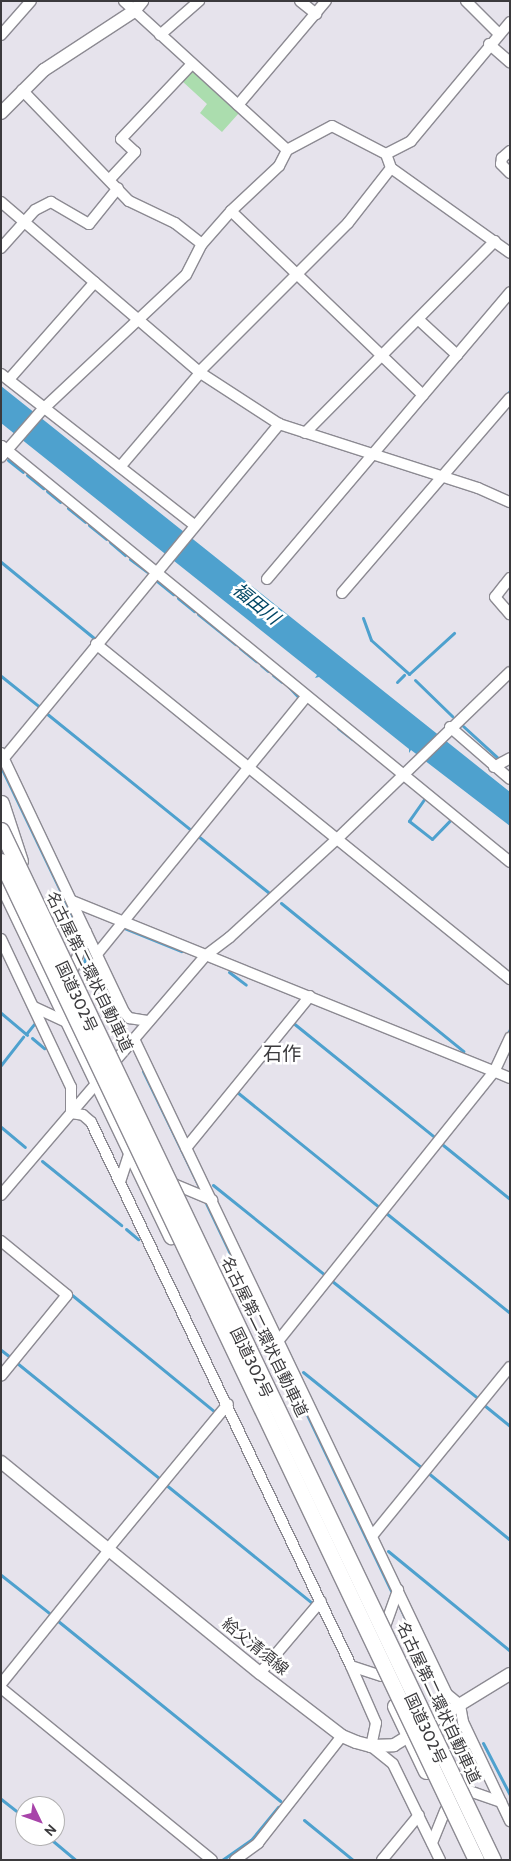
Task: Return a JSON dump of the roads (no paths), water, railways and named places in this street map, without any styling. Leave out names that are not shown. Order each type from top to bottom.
[{"type":"highway","points":[[1,803],[19,859],[25,930]]},
{"type":"highway","name":"名古屋第二環状自動車道","points":[[1,830],[493,1860]]},
{"type":"highway","name":"名古屋第二環状自動車道","points":[[1,861],[476,1860]]},
{"type":"highway","name":"国道302号","points":[[1,881],[409,1738],[469,1860]]},
{"type":"highway","points":[[1,898],[44,971]]},
{"type":"highway","points":[[461,1843],[485,1860]]},
{"type":"main road","points":[[1,113],[44,70],[138,6]]},
{"type":"main road","name":"給父清須線","points":[[1,1462],[260,1673],[342,1736],[371,1746],[394,1745],[409,1738],[510,1674]]},
{"type":"street","points":[[1,35],[31,1]]},
{"type":"street","points":[[124,1],[138,6],[160,35],[287,150]]},
{"type":"street","points":[[160,35],[199,1]]},
{"type":"street","points":[[300,1],[316,14]]},
{"type":"street","points":[[238,105],[326,1]]},
{"type":"street","points":[[466,1],[498,33]]},
{"type":"street","points":[[386,154],[411,141],[498,33],[510,22]]},
{"type":"street","points":[[489,44],[510,62]]},
{"type":"street","points":[[110,179],[135,152],[121,139],[192,64]]},
{"type":"street","points":[[22,90],[110,179],[129,201],[175,223],[202,244]]},
{"type":"street","points":[[510,253],[496,241],[391,168],[386,154],[332,126],[287,150],[279,166],[231,211],[202,244],[186,275],[140,321],[44,408],[3,451],[156,572],[306,697],[510,862]]},
{"type":"street","points":[[510,151],[502,158],[501,164],[510,173]]},
{"type":"street","points":[[120,467],[200,373],[298,276],[348,223],[391,168]]},
{"type":"street","points":[[1,248],[35,210],[51,202],[89,224],[118,188]]},
{"type":"street","points":[[1,202],[200,373],[279,424],[372,456],[478,488],[510,502]]},
{"type":"street","points":[[231,211],[423,394]]},
{"type":"street","points":[[305,433],[383,357],[496,241]]},
{"type":"street","points":[[12,376],[95,282]]},
{"type":"street","points":[[267,579],[510,292]]},
{"type":"street","points":[[419,320],[456,355]]},
{"type":"street","points":[[1,374],[193,527]]},
{"type":"street","points":[[342,593],[510,398]]},
{"type":"street","points":[[149,1021],[129,1018],[2,756],[279,424]]},
{"type":"street","points":[[510,578],[495,597],[510,613]]},
{"type":"street","points":[[96,644],[510,979]]},
{"type":"street","points":[[1,1195],[205,956],[230,937],[337,839],[448,729],[510,672]]},
{"type":"street","points":[[97,954],[306,697]]},
{"type":"street","points":[[448,729],[510,779]]},
{"type":"street","points":[[494,767],[510,758]]},
{"type":"street","points":[[72,902],[124,920],[205,956],[310,996],[510,1078]]},
{"type":"street","points":[[61,1006],[86,932]]},
{"type":"street","points":[[1,939],[71,1087],[71,1113]]},
{"type":"street","points":[[186,1148],[310,996]]},
{"type":"street","points":[[34,1007],[69,1024]]},
{"type":"street","points":[[279,1340],[494,1072],[510,1038]]},
{"type":"street","points":[[134,1039],[447,1694],[460,1705],[462,1722],[510,1821]]},
{"type":"street","points":[[71,1113],[83,1115],[90,1122],[120,1182],[228,1404],[351,1666],[376,1723],[371,1746],[393,1764],[440,1860]]},
{"type":"street","points":[[120,1182],[130,1151]]},
{"type":"street","points":[[140,1171],[212,1200]]},
{"type":"street","points":[[1,1241],[67,1295],[1,1376]]},
{"type":"street","points":[[372,1536],[510,1367]]},
{"type":"street","points":[[212,1860],[1,1686],[228,1404]]},
{"type":"street","points":[[373,1659],[398,1590]]},
{"type":"street","points":[[260,1673],[321,1601]]},
{"type":"street","points":[[351,1666],[381,1676]]},
{"type":"street","points":[[235,1860],[258,1843],[342,1736]]},
{"type":"street","points":[[428,1776],[500,1802]]},
{"type":"street","points":[[432,1843],[445,1811]]},
{"type":"street","points":[[382,1860],[419,1815]]},
{"type":"water","name":"福田川","points":[[1,386],[510,792],[510,826],[411,750],[409,753],[409,749],[319,677],[315,678],[317,675],[1,423]]},
{"type":"waterway","points":[[507,394],[510,391]]},
{"type":"waterway","points":[[8,460],[23,472]]},
{"type":"waterway","points":[[27,475],[43,488]]},
{"type":"waterway","points":[[47,491],[60,502]]},
{"type":"waterway","points":[[68,508],[85,522]]},
{"type":"waterway","points":[[89,525],[106,539]]},
{"type":"waterway","points":[[110,542],[125,555]]},
{"type":"waterway","points":[[130,559],[147,572]]},
{"type":"waterway","points":[[1,562],[95,639]]},
{"type":"waterway","points":[[157,581],[173,594]]},
{"type":"waterway","points":[[178,598],[194,611]]},
{"type":"waterway","points":[[198,614],[235,644]]},
{"type":"waterway","points":[[363,618],[371,640],[409,674],[454,633]]},
{"type":"waterway","points":[[240,648],[256,661]]},
{"type":"waterway","points":[[261,665],[268,671]]},
{"type":"waterway","points":[[273,675],[282,682]]},
{"type":"waterway","points":[[397,682],[404,675]]},
{"type":"waterway","points":[[1,676],[41,708]]},
{"type":"waterway","points":[[415,680],[452,716]]},
{"type":"waterway","points":[[288,686],[299,698]]},
{"type":"waterway","points":[[46,713],[192,831]]},
{"type":"waterway","points":[[463,726],[499,759]]},
{"type":"waterway","points":[[338,728],[352,739]]},
{"type":"waterway","points":[[1,767],[81,934]]},
{"type":"waterway","points":[[425,798],[409,821],[432,839],[451,819]]},
{"type":"waterway","points":[[198,836],[268,892]]},
{"type":"waterway","points":[[281,903],[463,1051]]},
{"type":"waterway","points":[[122,927],[181,951]]},
{"type":"waterway","points":[[88,948],[95,961]]},
{"type":"waterway","points":[[84,962],[88,949]]},
{"type":"waterway","points":[[229,972],[246,985]]},
{"type":"waterway","points":[[1,1013],[27,1035]]},
{"type":"waterway","points":[[292,1022],[437,1139]]},
{"type":"waterway","points":[[26,1034],[34,1024]]},
{"type":"waterway","points":[[506,1038],[510,1029]]},
{"type":"waterway","points":[[1,1065],[23,1037]]},
{"type":"waterway","points":[[32,1038],[44,1048]]},
{"type":"waterway","points":[[143,1071],[200,1189]]},
{"type":"waterway","points":[[237,1092],[380,1208]]},
{"type":"waterway","points":[[1,1127],[25,1147]]},
{"type":"waterway","points":[[443,1145],[510,1199]]},
{"type":"waterway","points":[[42,1161],[121,1225]]},
{"type":"waterway","points":[[213,1185],[326,1276]]},
{"type":"waterway","points":[[206,1203],[391,1590]]},
{"type":"waterway","points":[[386,1213],[510,1313]]},
{"type":"waterway","points":[[126,1229],[138,1239]]},
{"type":"waterway","points":[[332,1281],[479,1399]]},
{"type":"waterway","points":[[72,1295],[215,1412]]},
{"type":"waterway","points":[[1,1350],[10,1357]]},
{"type":"waterway","points":[[17,1363],[160,1479]]},
{"type":"waterway","points":[[303,1372],[423,1469]]},
{"type":"waterway","points":[[484,1405],[510,1426]]},
{"type":"waterway","points":[[427,1472],[510,1540]]},
{"type":"waterway","points":[[165,1484],[313,1604]]},
{"type":"waterway","points":[[388,1551],[510,1651]]},
{"type":"waterway","points":[[1,1575],[53,1616]]},
{"type":"waterway","points":[[399,1605],[441,1695]]},
{"type":"waterway","points":[[58,1621],[280,1801]]},
{"type":"waterway","points":[[483,1743],[510,1795]]},
{"type":"waterway","points":[[1,1799],[15,1810]]},
{"type":"waterway","points":[[222,1860],[251,1840],[278,1807]]},
{"type":"waterway","points":[[304,1820],[353,1860]]},
{"type":"waterway","points":[[59,1846],[76,1860]]},
{"type":"district","name":"石作","points":[[282,1054]]}]
